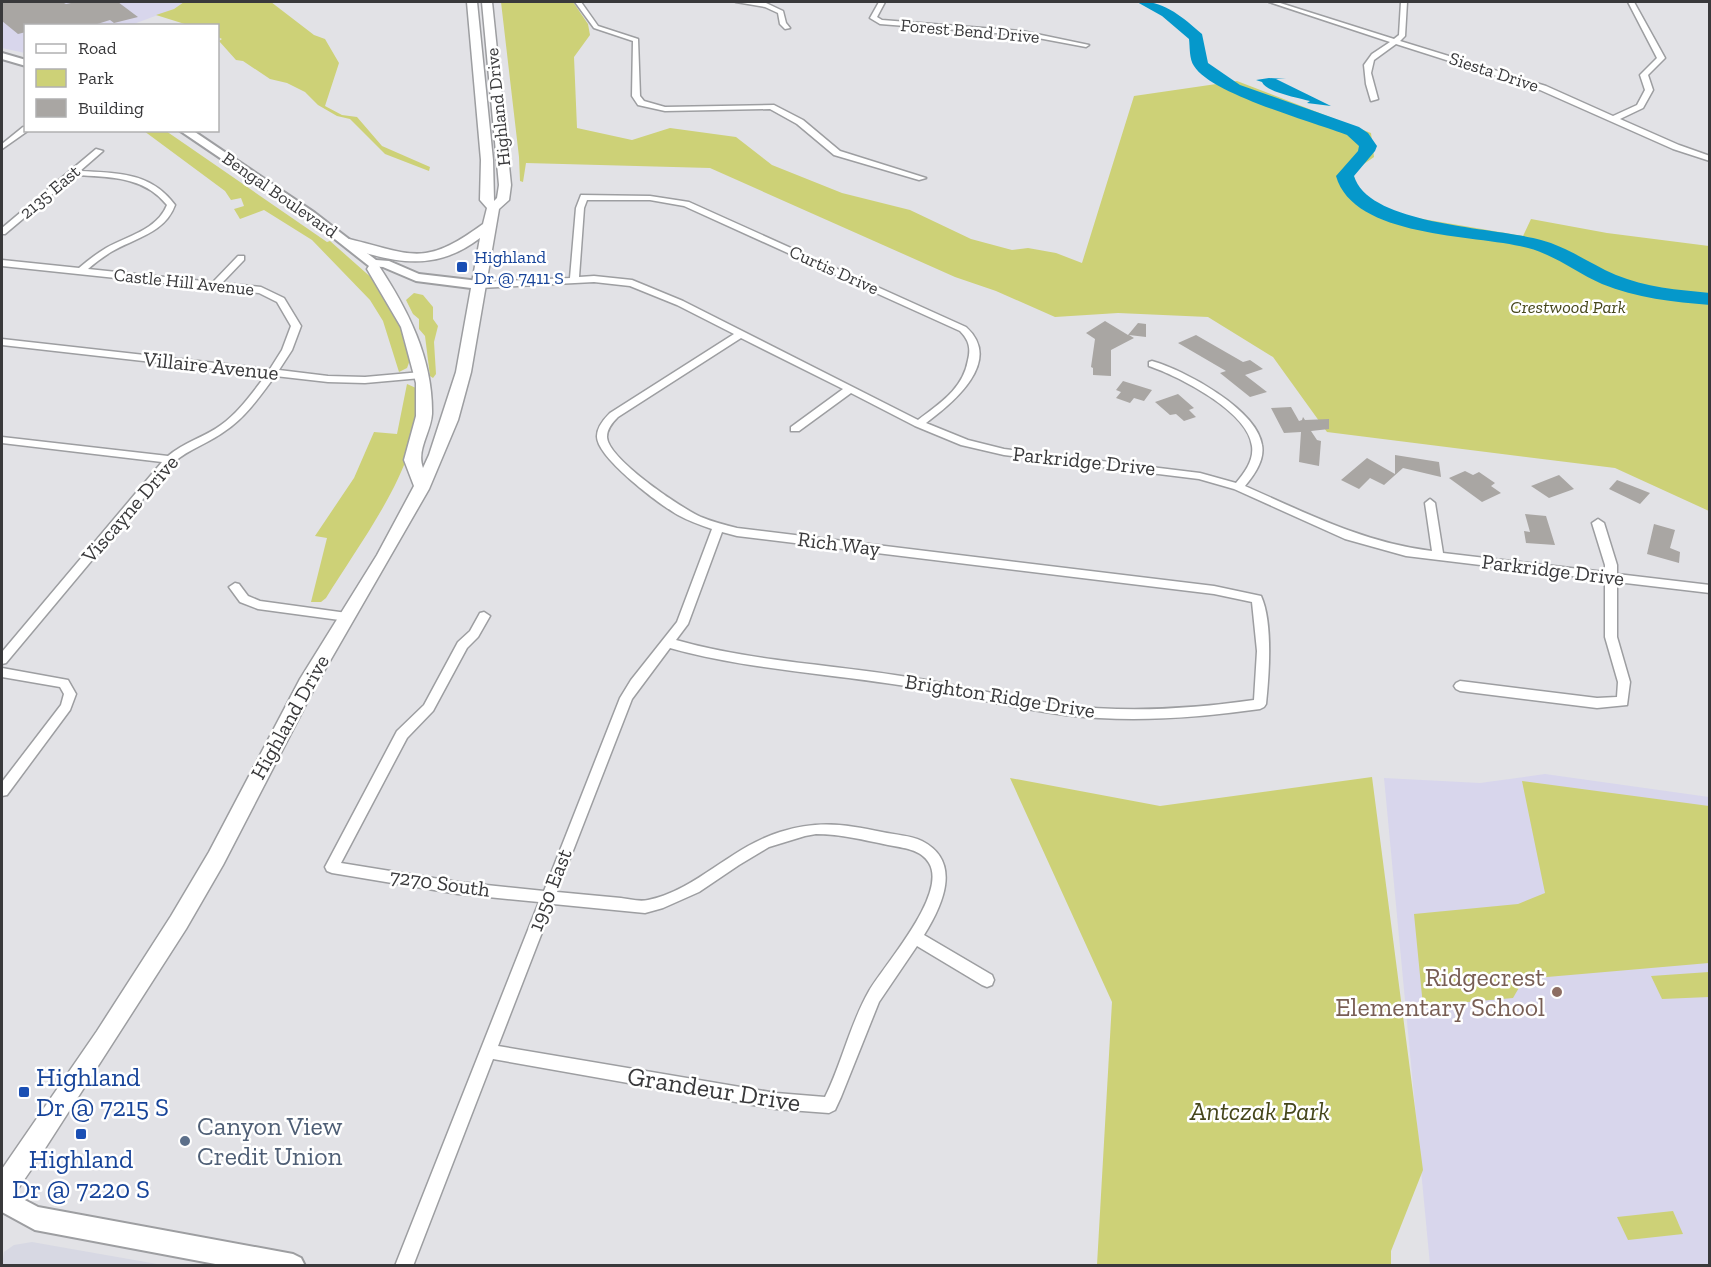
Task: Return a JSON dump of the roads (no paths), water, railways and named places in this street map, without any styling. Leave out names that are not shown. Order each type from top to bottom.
[{"type":"main road","name":"Highland Drive","points":[[472,2],[487,160],[486,200],[493,207]]},
{"type":"main road","name":"Highland Drive","points":[[2,1190],[112,1029],[174,932],[307,683],[422,486],[457,398],[493,207],[503,200],[504,172],[487,2]]},
{"type":"main road","points":[[2,56],[24,62]]},
{"type":"main road","name":"Bengal Boulevard","points":[[187,132],[277,191],[349,243],[390,278],[418,286],[453,289],[479,285]]},
{"type":"main road","points":[[349,243],[408,261],[428,260],[453,252],[489,226]]},
{"type":"main road","points":[[374,266],[408,327],[421,375],[424,416],[412,460],[422,486]]},
{"type":"main road","points":[[2,1200],[35,1218],[293,1266]]},
{"type":"street","points":[[578,2],[596,27],[636,40],[636,96],[641,104],[665,109],[771,107],[800,122],[837,153],[922,178]]},
{"type":"street","points":[[739,2],[775,8],[781,12],[783,24],[787,28]]},
{"type":"street","name":"Forest Bend Drive","points":[[882,2],[873,18],[880,22],[1022,33],[1086,45]]},
{"type":"street","points":[[1062,2],[1070,2]]},
{"type":"street","name":"Siesta Drive","points":[[1272,2],[1543,88],[1710,159]]},
{"type":"street","points":[[1374,99],[1366,65],[1369,58],[1402,36],[1404,2]]},
{"type":"street","points":[[1614,119],[1640,106],[1649,90],[1644,75],[1661,58],[1630,2]]},
{"type":"street","points":[[2,147],[24,130]]},
{"type":"street","name":"2135 East","points":[[2,232],[99,151]]},
{"type":"street","points":[[73,173],[139,180],[167,198],[171,205],[170,212],[158,224],[109,249],[81,271]]},
{"type":"street","name":"Curtis Drive","points":[[574,280],[580,208],[584,197],[650,198],[686,204],[963,329],[974,342],[970,376],[958,393],[919,424]]},
{"type":"street","points":[[215,285],[241,258]]},
{"type":"street","name":"Castle Hill Avenue","points":[[2,263],[261,290],[280,300],[296,326],[295,335],[284,357],[271,373]]},
{"type":"street","name":"Parkridge Drive","points":[[479,285],[574,280],[632,283],[741,334],[919,424],[982,448],[1172,471],[1238,487],[1349,536],[1396,550],[1710,589]]},
{"type":"street","name":"Rich Way","points":[[741,334],[614,415],[604,425],[600,435],[602,444],[608,453],[670,507],[685,516],[718,528],[1214,591],[1257,599],[1262,630]]},
{"type":"street","name":"Villaire Avenue","points":[[2,342],[346,381],[421,375]]},
{"type":"street","points":[[1152,364],[1180,372],[1197,383],[1250,427],[1256,437],[1258,456],[1255,465],[1238,487]]},
{"type":"street","name":"Viscayne Drive","points":[[2,660],[170,460],[186,447],[227,425],[271,373]]},
{"type":"street","points":[[795,429],[850,389]]},
{"type":"street","points":[[2,440],[170,460]]},
{"type":"street","points":[[1430,503],[1438,557]]},
{"type":"street","points":[[1460,686],[1597,703],[1623,702],[1624,682],[1611,637],[1611,565],[1598,523]]},
{"type":"street","name":"1950 East","points":[[404,1266],[626,698],[635,683],[669,643],[687,613],[718,528]]},
{"type":"street","points":[[235,587],[244,599],[258,605],[347,617]]},
{"type":"street","name":"7270 South","points":[[484,616],[474,634],[462,645],[429,708],[402,735],[332,867],[458,888],[645,907],[669,902],[688,893],[763,844],[798,831],[826,829],[854,831],[920,846]]},
{"type":"street","name":"Brighton Ridge Drive","points":[[669,643],[729,657],[901,680],[1064,710],[1153,714],[1220,710],[1260,704],[1264,676],[1262,630]]},
{"type":"street","points":[[2,672],[64,682],[70,690],[71,697],[66,707],[2,791]]},
{"type":"street","name":"Grandeur Drive","points":[[487,1051],[776,1101],[829,1105],[842,1082],[849,1052],[870,1004],[928,919],[938,889],[939,873],[933,858],[920,846]]},
{"type":"street","points":[[916,938],[987,980]]},
{"type":"water","points":[[1269,78],[1286,79],[1276,79],[1331,106],[1307,103],[1310,101],[1276,92],[1256,80]]},
{"type":"waterway","points":[[1144,2],[1167,13],[1197,37],[1200,64],[1210,74],[1234,88],[1353,131],[1362,137],[1368,146],[1367,151],[1345,176],[1354,194],[1370,207],[1431,226],[1536,244],[1555,251],[1610,280],[1634,288],[1710,299]]},
{"type":"place","name":"Highland Dr @ 7411 S","points":[[462,267]]},
{"type":"place","name":"Ridgecrest Elementary School","points":[[1557,992]]},
{"type":"place","name":"Highland Dr @ 7215 S","points":[[24,1092]]},
{"type":"place","name":"Highland Dr @ 7220 S","points":[[81,1134]]},
{"type":"place","name":"Canyon View Credit Union","points":[[185,1141]]},
{"type":"park label","name":"Crestwood Park","points":[[1568,307]]},
{"type":"park label","name":"Antczak Park","points":[[1260,1111]]}]
